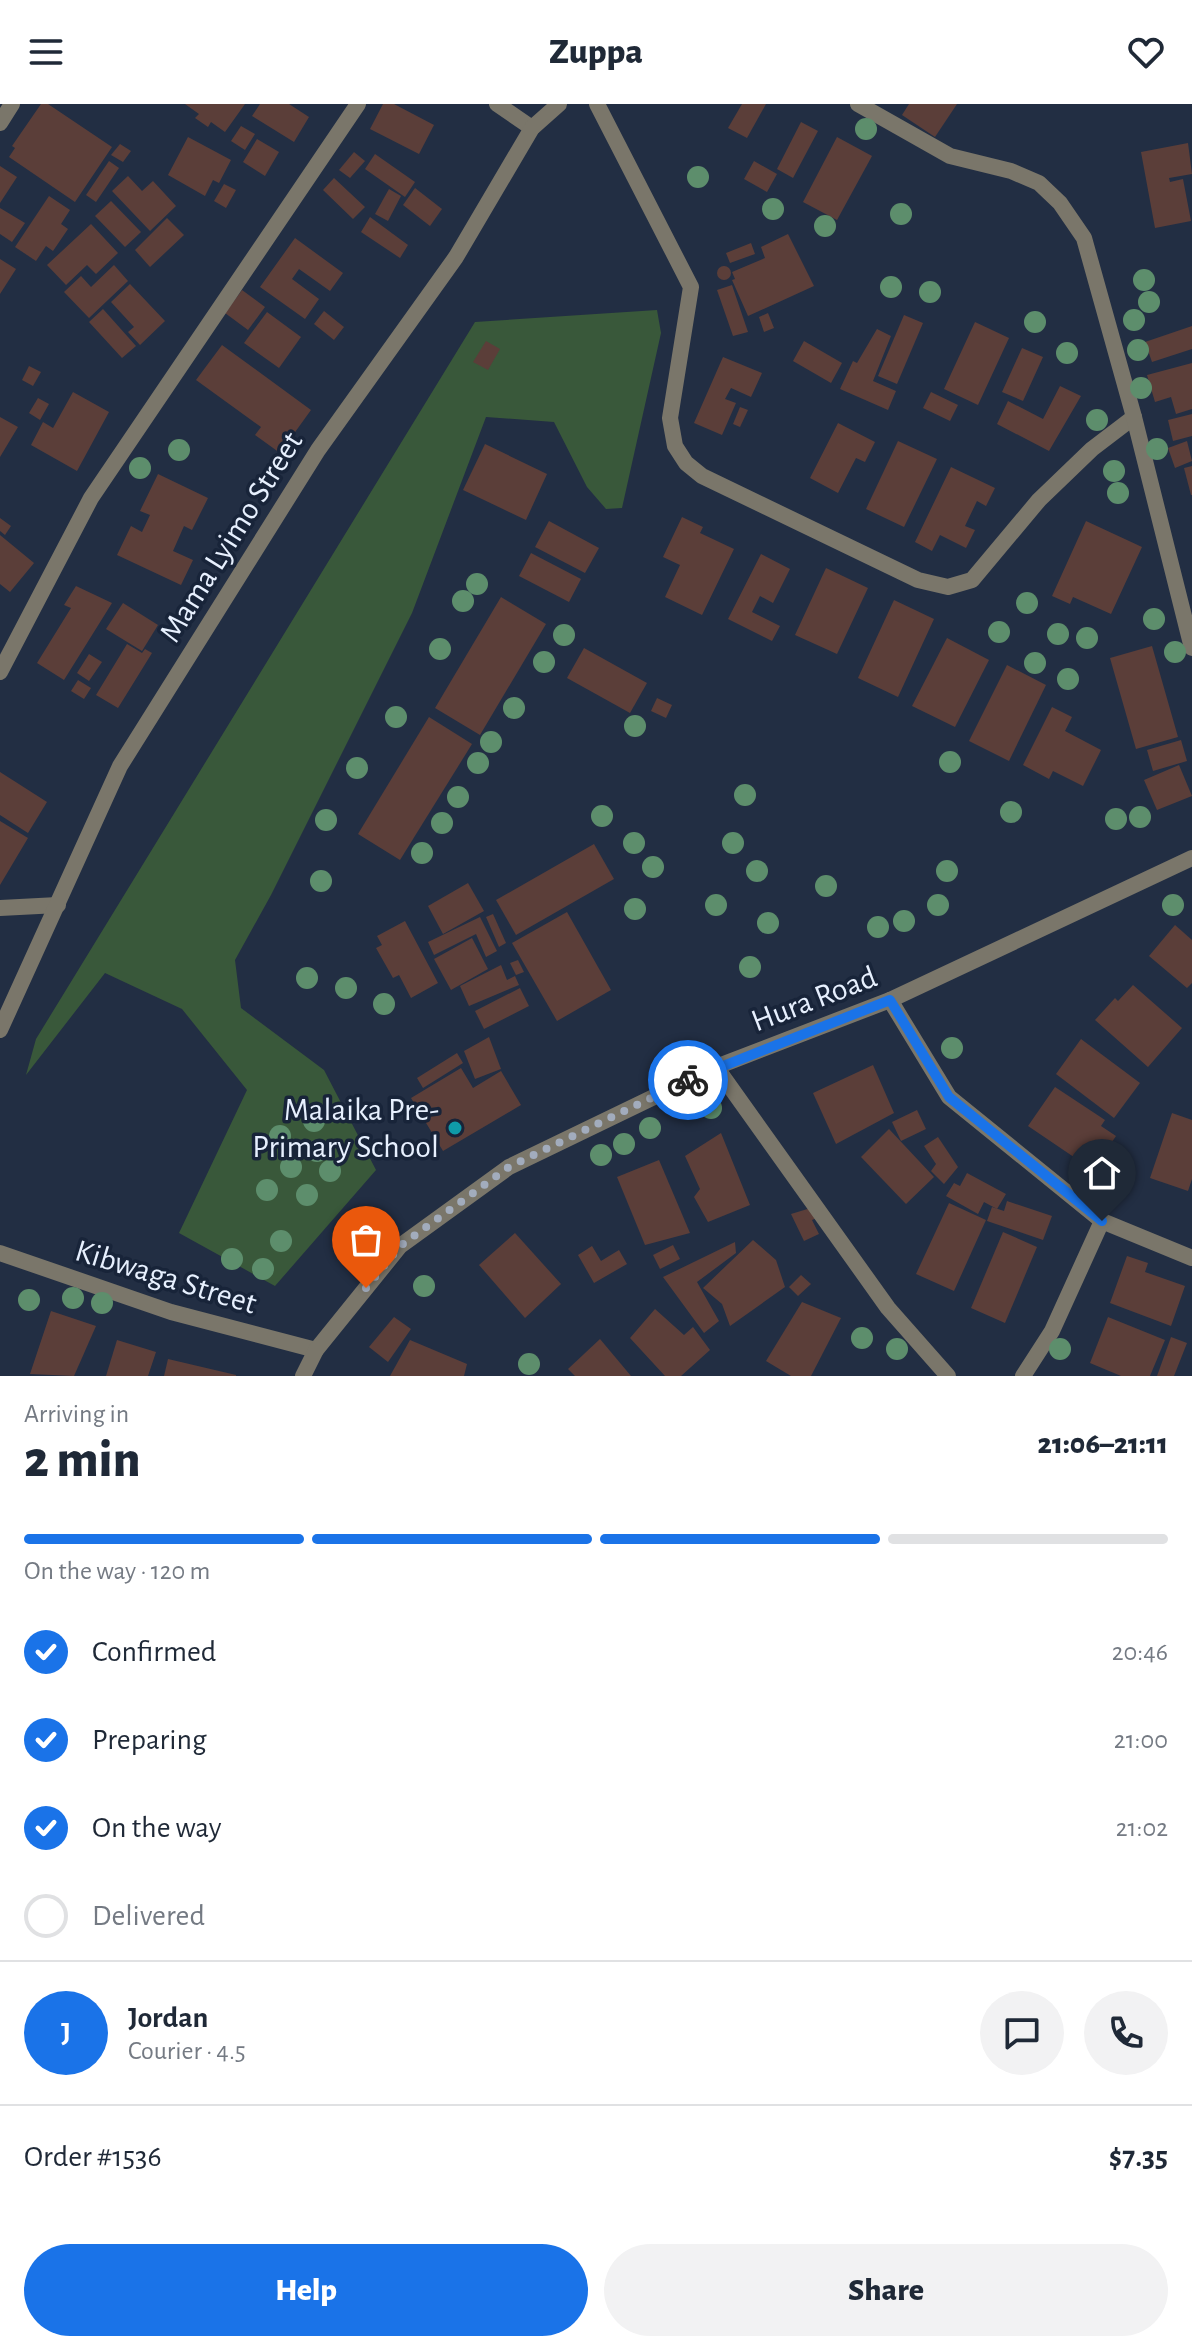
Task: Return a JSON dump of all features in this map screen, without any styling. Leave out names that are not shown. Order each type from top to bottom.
[{"type":"street","points":[[0,123],[12,104]]},
{"type":"street","points":[[0,672],[91,498],[358,104]]},
{"type":"street","points":[[497,104],[532,128]]},
{"type":"street","name":"Mama Lyimo Street","points":[[0,1030],[120,766],[318,450],[456,257],[532,128],[559,104]]},
{"type":"street","points":[[597,104],[691,287],[670,418],[675,446],[686,463],[702,476],[918,580],[948,587],[972,580],[1039,500],[1092,449],[1134,417]]},
{"type":"street","points":[[858,104],[950,156],[1011,171],[1039,183],[1060,203],[1084,238],[1134,417],[1192,648]]},
{"type":"street","name":"Hura Road","points":[[303,1376],[316,1350],[400,1246],[509,1167],[716,1067],[890,1000],[1192,858]]},
{"type":"street","points":[[0,908],[58,905]]},
{"type":"street","points":[[890,1000],[949,1097],[1102,1221],[1192,1258]]},
{"type":"street","points":[[716,1067],[888,1308],[948,1376]]},
{"type":"street","points":[[1023,1376],[1052,1331],[1102,1221]]},
{"type":"street","name":"Kibwaga Street","points":[[0,1253],[171,1312],[316,1350]]},
{"type":"green space","points":[[657,310],[661,333],[622,508],[606,509],[587,487],[554,422],[486,417],[412,613],[271,895],[235,960],[241,1008],[324,1070],[376,1170],[275,1286],[179,1233],[247,1090],[182,1009],[105,973],[26,1075],[36,1039],[475,322]]},
{"type":"building","points":[[41,104],[48,104],[112,147],[75,202],[9,157],[15,148],[12,146]]},
{"type":"building","points":[[185,104],[245,104],[225,132],[211,122],[208,127],[195,118],[199,114]]},
{"type":"building","points":[[260,104],[289,104],[309,117],[294,142],[252,116]]},
{"type":"building","points":[[383,104],[394,104],[434,125],[419,154],[370,129]]},
{"type":"building","points":[[742,104],[766,104],[747,138],[728,128]]},
{"type":"building","points":[[909,104],[957,104],[935,137],[902,115]]},
{"type":"building","points":[[801,122],[818,131],[793,178],[777,169]]},
{"type":"building","points":[[241,126],[255,134],[245,150],[231,141]]},
{"type":"building","points":[[188,137],[231,160],[219,183],[213,180],[205,196],[168,175]]},
{"type":"building","points":[[837,137],[872,156],[837,220],[803,202]]},
{"type":"building","points":[[257,139],[279,152],[265,176],[243,162]]},
{"type":"building","points":[[1188,143],[1192,174],[1169,178],[1170,182],[1183,179],[1191,221],[1155,228],[1141,152]]},
{"type":"building","points":[[120,144],[131,151],[123,162],[111,155]]},
{"type":"building","points":[[354,152],[365,161],[350,178],[339,170]]},
{"type":"building","points":[[375,154],[415,182],[405,197],[365,169]]},
{"type":"building","points":[[109,161],[119,168],[96,202],[86,195]]},
{"type":"building","points":[[754,161],[777,174],[767,192],[744,179]]},
{"type":"building","points":[[0,166],[17,177],[0,203]]},
{"type":"building","points":[[128,176],[142,191],[153,181],[176,206],[150,231],[112,191]]},
{"type":"building","points":[[334,178],[365,207],[353,219],[323,190]]},
{"type":"building","points":[[224,184],[236,190],[226,208],[214,201]]},
{"type":"building","points":[[415,188],[442,209],[430,226],[403,205]]},
{"type":"building","points":[[389,189],[401,196],[388,221],[375,214]]},
{"type":"building","points":[[49,196],[70,210],[61,224],[68,229],[53,251],[46,246],[36,261],[15,247]]},
{"type":"building","points":[[111,201],[141,232],[125,247],[95,216]]},
{"type":"building","points":[[0,208],[25,223],[12,242],[0,234]]},
{"type":"building","points":[[370,217],[408,245],[400,258],[361,232]]},
{"type":"building","points":[[167,218],[184,235],[150,267],[135,250]]},
{"type":"building","points":[[91,224],[118,253],[96,274],[87,265],[66,285],[47,265]]},
{"type":"building","points":[[788,234],[814,286],[748,316],[732,280],[735,279],[732,272],[765,258],[761,247]]},
{"type":"building","points":[[295,238],[343,273],[330,291],[299,269],[292,279],[319,299],[305,319],[260,287]]},
{"type":"building","points":[[751,243],[755,254],[730,263],[726,253]]},
{"type":"building","points":[[0,259],[16,269],[0,294]]},
{"type":"building","points":[[114,265],[128,281],[89,318],[64,292],[81,276],[91,287]]},
{"type":"building","points":[[724,266],[731,273],[724,280],[717,273]]},
{"type":"building","points":[[130,284],[165,321],[140,345],[128,332],[134,327],[111,302]]},
{"type":"building","points":[[732,285],[748,332],[733,336],[717,290]]},
{"type":"building","points":[[242,290],[265,307],[248,330],[225,313]]},
{"type":"building","points":[[103,309],[136,346],[122,358],[89,322]]},
{"type":"building","points":[[324,311],[344,327],[334,340],[314,324]]},
{"type":"building","points":[[267,312],[301,337],[279,368],[244,343]]},
{"type":"building","points":[[768,313],[774,328],[764,332],[759,317]]},
{"type":"building","points":[[904,315],[923,323],[897,384],[878,376]]},
{"type":"building","points":[[975,322],[1009,338],[978,405],[944,389]]},
{"type":"building","points":[[1192,326],[1192,349],[1152,362],[1145,342]]},
{"type":"building","points":[[877,329],[891,336],[873,381],[896,391],[888,410],[840,389],[853,361],[857,363]]},
{"type":"building","points":[[486,341],[500,349],[488,370],[473,362]]},
{"type":"building","points":[[804,341],[842,363],[831,383],[793,361]]},
{"type":"building","points":[[222,345],[311,410],[280,453],[255,435],[261,427],[196,380]]},
{"type":"building","points":[[1022,348],[1043,357],[1023,401],[1002,392]]},
{"type":"building","points":[[723,357],[762,373],[751,397],[731,388],[725,399],[736,403],[722,435],[694,423]]},
{"type":"building","points":[[1192,363],[1192,409],[1176,414],[1171,397],[1155,402],[1147,375]]},
{"type":"building","points":[[29,366],[41,372],[33,386],[22,380]]},
{"type":"building","points":[[1060,386],[1081,396],[1049,451],[997,424],[1008,401],[1043,419]]},
{"type":"building","points":[[73,392],[109,412],[77,471],[31,445],[43,422],[53,428]]},
{"type":"building","points":[[931,392],[958,405],[950,421],[923,408]]},
{"type":"building","points":[[38,398],[49,404],[40,420],[29,413]]},
{"type":"building","points":[[740,407],[748,410],[740,427],[733,424]]},
{"type":"building","points":[[1192,414],[1192,436],[1173,441],[1168,420]]},
{"type":"building","points":[[0,417],[18,427],[0,457]]},
{"type":"building","points":[[838,423],[875,442],[865,462],[856,458],[838,493],[810,478]]},
{"type":"building","points":[[898,441],[937,459],[904,527],[866,509]]},
{"type":"building","points":[[1187,441],[1192,461],[1175,468],[1168,448]]},
{"type":"building","points":[[485,444],[547,474],[526,520],[463,490]]},
{"type":"building","points":[[1192,466],[1192,495],[1191,495],[1184,468]]},
{"type":"building","points":[[951,467],[995,488],[986,506],[977,501],[965,526],[975,530],[966,548],[940,535],[932,551],[915,542]]},
{"type":"building","points":[[158,474],[208,498],[192,530],[184,526],[173,551],[193,560],[181,585],[117,555],[131,526],[142,532],[150,515],[140,511]]},
{"type":"building","points":[[682,517],[703,527],[700,533],[734,549],[702,615],[665,597],[680,565],[663,557]]},
{"type":"building","points":[[0,518],[11,526],[5,535],[0,531]]},
{"type":"building","points":[[549,521],[599,548],[585,573],[535,547]]},
{"type":"building","points":[[1086,521],[1142,547],[1111,614],[1073,597],[1070,604],[1052,596]]},
{"type":"building","points":[[0,535],[34,563],[10,592],[0,584]]},
{"type":"building","points":[[531,553],[581,579],[569,602],[519,576]]},
{"type":"building","points":[[761,554],[790,569],[773,603],[760,596],[752,612],[780,626],[772,641],[728,619]]},
{"type":"building","points":[[826,568],[868,588],[837,654],[795,635]]},
{"type":"building","points":[[76,586],[112,603],[64,680],[37,663],[71,608],[64,605]]},
{"type":"building","points":[[501,597],[546,624],[480,735],[435,708]]},
{"type":"building","points":[[894,600],[934,619],[898,697],[858,678]]},
{"type":"building","points":[[123,603],[158,625],[142,651],[106,629]]},
{"type":"building","points":[[947,638],[989,660],[955,727],[912,706]]},
{"type":"building","points":[[127,644],[142,653],[145,649],[152,653],[118,708],[96,695]]},
{"type":"building","points":[[1152,646],[1178,737],[1136,749],[1110,658]]},
{"type":"building","points":[[584,648],[647,683],[630,713],[567,678]]},
{"type":"building","points":[[89,654],[102,662],[89,681],[77,673]]},
{"type":"building","points":[[1007,665],[1046,685],[1009,761],[969,741]]},
{"type":"building","points":[[78,680],[91,688],[84,699],[71,691]]},
{"type":"building","points":[[657,698],[672,705],[666,718],[651,711]]},
{"type":"building","points":[[1052,707],[1072,717],[1065,731],[1101,750],[1083,786],[1053,771],[1049,779],[1023,765]]},
{"type":"building","points":[[429,717],[472,744],[400,860],[358,834]]},
{"type":"building","points":[[1181,740],[1187,761],[1153,771],[1147,750]]},
{"type":"building","points":[[1179,765],[1192,796],[1157,810],[1144,780]]},
{"type":"building","points":[[0,772],[47,802],[28,833],[0,815]]},
{"type":"building","points":[[0,821],[28,838],[0,885]]},
{"type":"building","points":[[594,844],[614,879],[516,935],[496,900]]},
{"type":"building","points":[[468,883],[484,911],[443,934],[428,906]]},
{"type":"building","points":[[567,912],[611,990],[557,1021],[512,943]]},
{"type":"building","points":[[493,914],[506,943],[499,947],[486,917]]},
{"type":"building","points":[[480,917],[497,951],[486,957],[476,934],[434,955],[428,942]]},
{"type":"building","points":[[405,921],[438,983],[411,998],[399,975],[393,978],[376,948],[382,945],[377,936]]},
{"type":"building","points":[[1175,925],[1192,940],[1192,983],[1187,988],[1149,956]]},
{"type":"building","points":[[472,938],[488,969],[451,990],[434,959]]},
{"type":"building","points":[[518,960],[524,972],[516,975],[510,963]]},
{"type":"building","points":[[501,965],[507,980],[515,976],[519,985],[469,1006],[460,986]]},
{"type":"building","points":[[1133,985],[1182,1028],[1148,1067],[1095,1020],[1115,998],[1118,1001]]},
{"type":"building","points":[[520,988],[529,1006],[484,1029],[475,1011]]},
{"type":"building","points":[[489,1037],[501,1069],[475,1079],[464,1051]]},
{"type":"building","points":[[1081,1039],[1140,1083],[1114,1118],[1056,1074]]},
{"type":"building","points":[[457,1053],[463,1063],[423,1088],[417,1078]]},
{"type":"building","points":[[873,1065],[894,1113],[836,1144],[813,1093]]},
{"type":"building","name":"Malaika Pre- Primary School","points":[[461,1068],[473,1088],[501,1071],[521,1105],[443,1151],[411,1098]]},
{"type":"building","points":[[1055,1087],[1105,1120],[1101,1126],[1116,1136],[1093,1170],[1028,1126]]},
{"type":"building","points":[[917,1110],[926,1129],[901,1141],[892,1122]]},
{"type":"building","points":[[1172,1113],[1192,1120],[1192,1179],[1188,1191],[1150,1178]]},
{"type":"building","points":[[889,1129],[934,1177],[906,1204],[861,1157]]},
{"type":"building","points":[[721,1133],[750,1205],[708,1222],[694,1197],[700,1189],[685,1156]]},
{"type":"building","points":[[938,1137],[958,1167],[944,1184],[931,1171],[936,1164],[924,1146]]},
{"type":"building","points":[[659,1160],[690,1233],[645,1245],[617,1177]]},
{"type":"building","points":[[967,1173],[1006,1194],[997,1209],[984,1202],[978,1214],[946,1196],[954,1183],[960,1186]]},
{"type":"building","points":[[1007,1201],[1052,1216],[1043,1240],[987,1221],[992,1207],[1004,1211]]},
{"type":"building","points":[[949,1203],[986,1220],[954,1291],[916,1274]]},
{"type":"building","points":[[814,1207],[819,1217],[812,1220],[819,1234],[804,1241],[791,1214]]},
{"type":"building","points":[[1003,1232],[1037,1247],[1005,1323],[971,1308]]},
{"type":"building","points":[[515,1233],[561,1284],[525,1318],[479,1265]]},
{"type":"building","points":[[753,1240],[776,1260],[785,1287],[730,1326],[722,1304],[703,1288]]},
{"type":"building","points":[[735,1242],[736,1253],[697,1282],[719,1321],[704,1333],[663,1277]]},
{"type":"building","points":[[673,1245],[680,1259],[660,1269],[653,1255]]},
{"type":"building","points":[[592,1246],[601,1261],[619,1250],[627,1264],[594,1283],[578,1255]]},
{"type":"building","points":[[1127,1256],[1148,1263],[1145,1272],[1185,1286],[1171,1326],[1110,1303]]},
{"type":"building","points":[[801,1275],[811,1284],[798,1296],[789,1287]]},
{"type":"building","points":[[802,1302],[841,1318],[811,1376],[791,1376],[766,1361]]},
{"type":"building","points":[[655,1309],[684,1335],[693,1327],[710,1350],[681,1376],[665,1376],[630,1338]]},
{"type":"building","points":[[51,1311],[96,1326],[74,1376],[30,1374]]},
{"type":"building","points":[[394,1317],[411,1329],[388,1362],[369,1347]]},
{"type":"building","points":[[1108,1317],[1165,1340],[1150,1376],[1121,1376],[1090,1363]]},
{"type":"building","points":[[1171,1337],[1187,1343],[1174,1376],[1157,1376]]},
{"type":"building","points":[[600,1339],[631,1376],[575,1376],[568,1369]]},
{"type":"building","points":[[117,1340],[156,1352],[148,1376],[106,1376]]},
{"type":"building","points":[[410,1340],[467,1364],[464,1376],[390,1376]]},
{"type":"building","points":[[168,1359],[236,1375],[236,1376],[164,1376]]},
{"type":"way so far","points":[[366,1288],[400,1246],[509,1167],[688,1080]]},
{"type":"place","name":"Malaika Pre- Primary School","points":[[455,1128]]},
{"type":"route","points":[[688,1080],[890,1000],[949,1097],[1058,1189],[1102,1221]]}]
